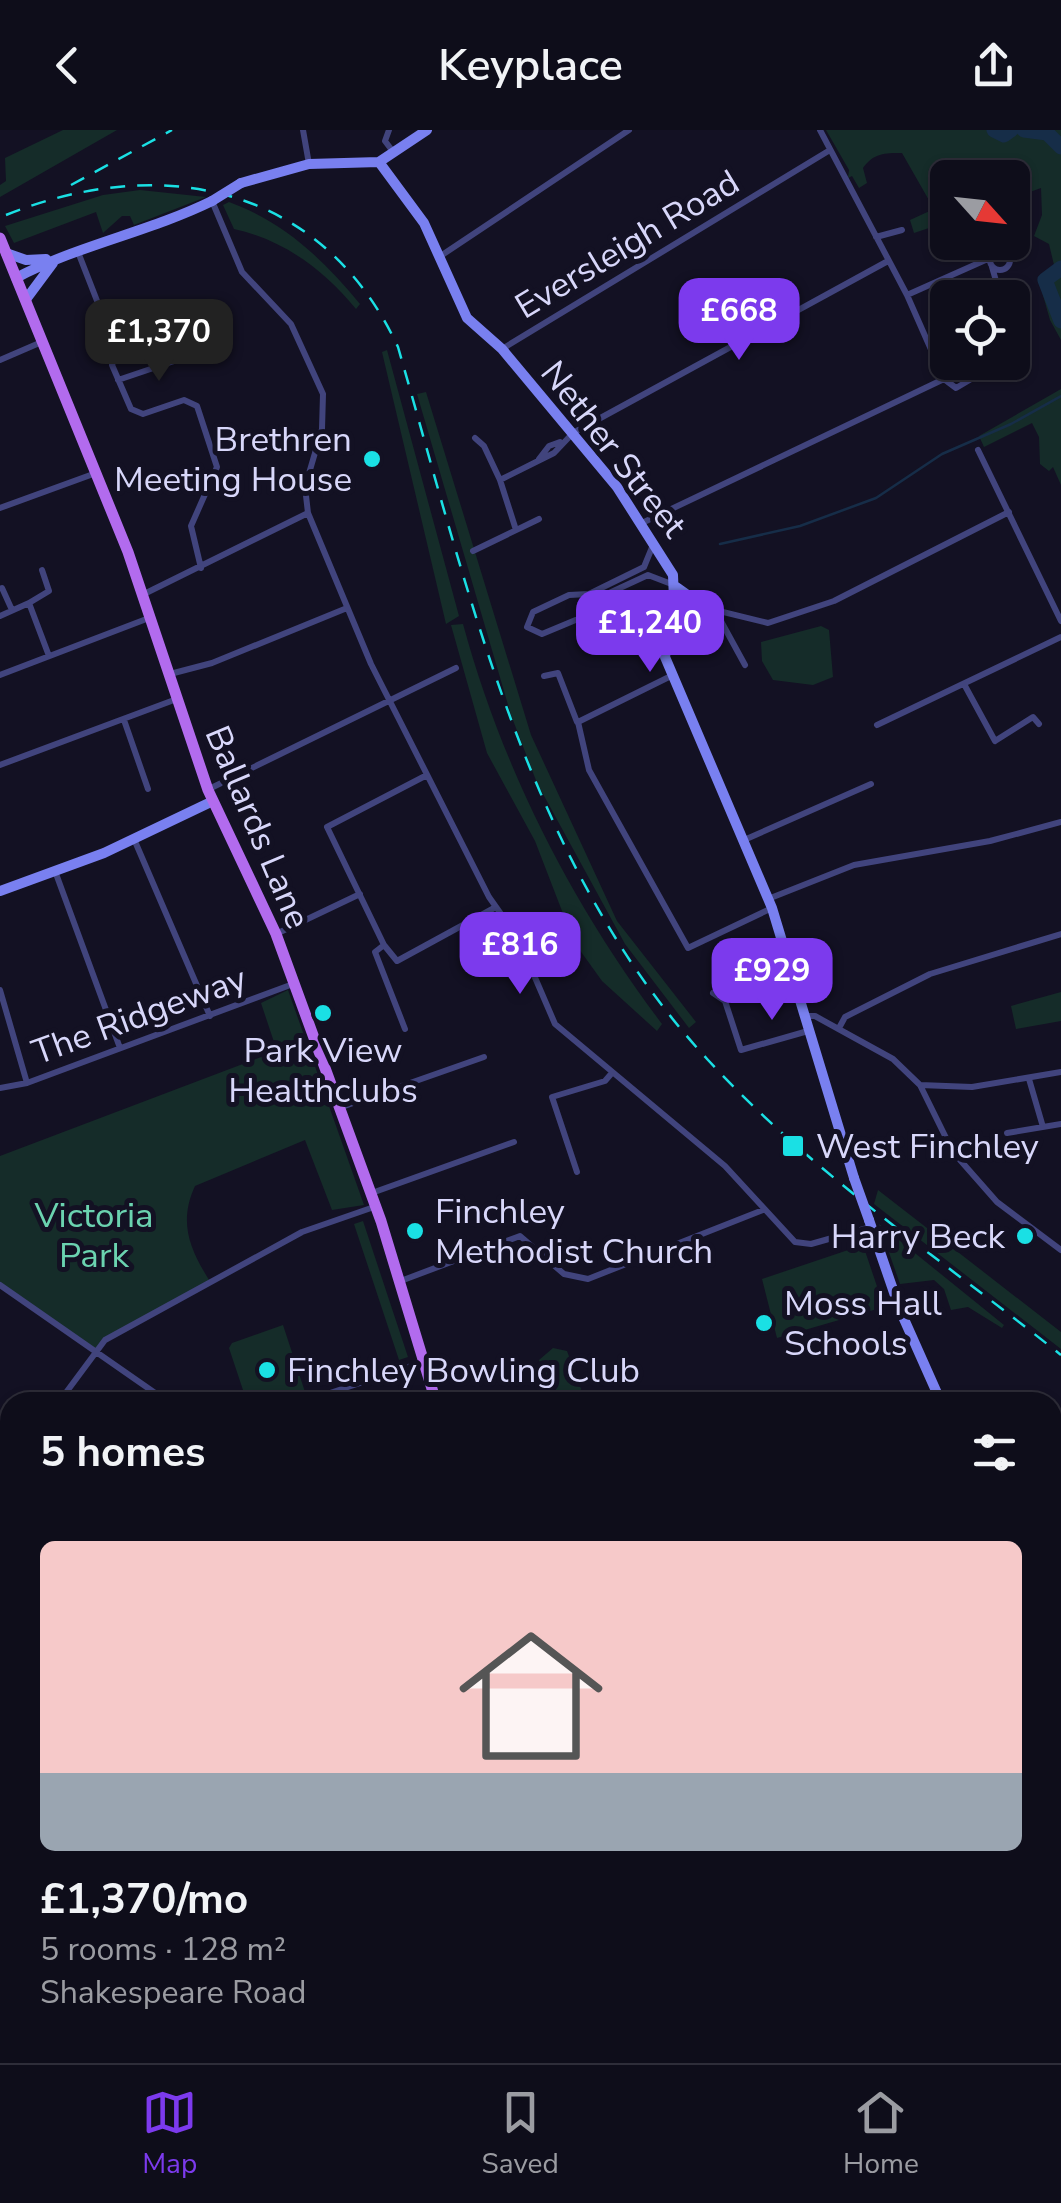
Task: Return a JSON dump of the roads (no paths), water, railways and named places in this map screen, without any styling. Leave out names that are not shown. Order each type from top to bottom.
[{"type":"main road","name":"Ballards Lane","points":[[4,246],[97,473],[210,796],[276,934],[367,1194],[375,1207],[433,1392]]},
{"type":"street","points":[[303,130],[309,164]]},
{"type":"street","points":[[16,278],[57,258],[142,232],[212,201],[241,183],[309,164],[379,162],[426,130]]},
{"type":"street","points":[[442,255],[629,130]]},
{"type":"street","points":[[820,130],[907,295],[930,347]]},
{"type":"street","points":[[387,132],[386,145],[394,153]]},
{"type":"street","name":"Eversleigh Road","points":[[502,349],[830,150]]},
{"type":"street","name":"Nether Street","points":[[379,162],[424,222],[442,255],[457,303],[502,349],[568,437],[642,523],[675,586],[664,644],[671,676],[770,904],[854,1178],[937,1392]]},
{"type":"street","points":[[212,201],[242,272],[291,324],[324,394],[322,429],[306,487],[308,513],[346,608],[427,775],[496,906],[518,938],[555,1024],[724,1166],[795,1242],[812,1244],[870,1224]]},
{"type":"street","points":[[876,237],[902,230]]},
{"type":"street","points":[[4,246],[26,260],[57,258]]},
{"type":"street","points":[[78,252],[117,352],[112,365],[135,413],[184,400],[197,406],[217,468],[191,526],[201,568]]},
{"type":"street","points":[[27,298],[57,258]]},
{"type":"street","points":[[500,480],[539,460],[568,437],[888,261]]},
{"type":"street","points":[[945,280],[991,262],[996,280]]},
{"type":"street","points":[[907,295],[930,286]]},
{"type":"street","points":[[0,360],[44,341]]},
{"type":"street","points":[[118,380],[189,356]]},
{"type":"street","points":[[642,523],[942,380]]},
{"type":"street","points":[[945,380],[956,388],[970,380]]},
{"type":"street","points":[[475,438],[484,446],[500,480],[516,530]]},
{"type":"street","points":[[978,450],[1061,621]]},
{"type":"street","points":[[0,508],[97,473]]},
{"type":"street","points":[[654,542],[644,567],[589,594],[569,595],[533,612],[528,627],[542,634],[578,619],[592,601],[648,575],[716,611],[768,623],[834,601],[1009,512]]},
{"type":"street","points":[[142,595],[308,513]]},
{"type":"street","points":[[473,552],[539,518]]},
{"type":"street","points":[[0,616],[49,591],[42,570]]},
{"type":"street","points":[[2,588],[12,610]]},
{"type":"street","points":[[674,600],[699,603]]},
{"type":"street","points":[[29,603],[49,656]]},
{"type":"street","points":[[166,675],[212,663],[346,608]]},
{"type":"street","points":[[716,611],[745,665]]},
{"type":"street","points":[[0,674],[148,618]]},
{"type":"street","points":[[876,725],[1061,637]]},
{"type":"street","points":[[0,891],[134,839],[456,668]]},
{"type":"street","points":[[544,676],[558,672],[578,722],[589,770],[688,948],[770,904],[854,866],[990,841],[1061,822]]},
{"type":"street","points":[[578,722],[671,676]]},
{"type":"street","points":[[964,684],[995,741],[1033,717],[1038,724]]},
{"type":"street","points":[[0,765],[174,700]]},
{"type":"street","points":[[124,720],[148,789]]},
{"type":"street","points":[[427,775],[327,827],[384,945],[396,961],[496,906]]},
{"type":"street","points":[[744,840],[871,784]]},
{"type":"street","points":[[134,839],[210,1016]]},
{"type":"street","points":[[55,871],[120,1048]]},
{"type":"street","points":[[276,934],[360,894]]},
{"type":"street","points":[[839,1028],[845,1017],[930,974],[1061,934]]},
{"type":"street","points":[[384,945],[375,952],[405,1030]]},
{"type":"street","name":"The Ridgeway","points":[[0,1088],[27,1083],[294,984]]},
{"type":"street","points":[[0,990],[27,1083]]},
{"type":"street","points":[[713,993],[726,1002],[735,1043],[746,1050],[808,1032]]},
{"type":"street","points":[[804,1016],[815,1016],[893,1059],[920,1085],[953,1152],[997,1202],[1061,1250]]},
{"type":"street","points":[[339,1108],[484,1057]]},
{"type":"street","points":[[920,1085],[972,1087],[1061,1072]]},
{"type":"street","points":[[577,1172],[552,1096],[605,1081],[611,1074]]},
{"type":"street","points":[[1029,1079],[1043,1128]]},
{"type":"street","points":[[1007,1133],[1061,1124]]},
{"type":"street","points":[[367,1194],[514,1142]]},
{"type":"street","points":[[67,1392],[105,1340],[302,1232],[375,1207]]},
{"type":"street","points":[[397,1282],[520,1236],[564,1274],[588,1279],[764,1210]]},
{"type":"street","points":[[0,1285],[154,1392]]},
{"type":"street","points":[[333,1392],[423,1362]]},
{"type":"waterway","points":[[994,130],[1004,135],[1011,130]]},
{"type":"waterway","points":[[1024,130],[1047,133],[1061,147]]},
{"type":"waterway","points":[[1061,268],[1045,280],[1061,321]]},
{"type":"waterway","points":[[720,544],[800,526],[876,498],[942,454],[1011,424],[1061,396]]},
{"type":"railway","points":[[71,185],[172,130]]},
{"type":"railway","points":[[6,215],[65,196],[123,186],[179,187],[233,197],[282,218],[327,250],[366,293],[398,347],[451,535],[512,723],[550,814],[594,902],[646,984],[708,1060],[790,1140],[1061,1355]]},
{"type":"place","name":"Brethren Meeting House","points":[[372,459]]},
{"type":"place","name":"Park View Healthclubs","points":[[323,1013]]},
{"type":"place","name":"West Finchley","points":[[793,1146]]},
{"type":"place","name":"Finchley Methodist Church","points":[[415,1231]]},
{"type":"place","name":"Harry Beck","points":[[1025,1236]]},
{"type":"place","name":"Moss Hall Schools","points":[[764,1323]]},
{"type":"place","name":"Finchley Bowling Club","points":[[267,1370]]},
{"type":"park label","name":"Victoria Park","points":[[94,1235]]}]
